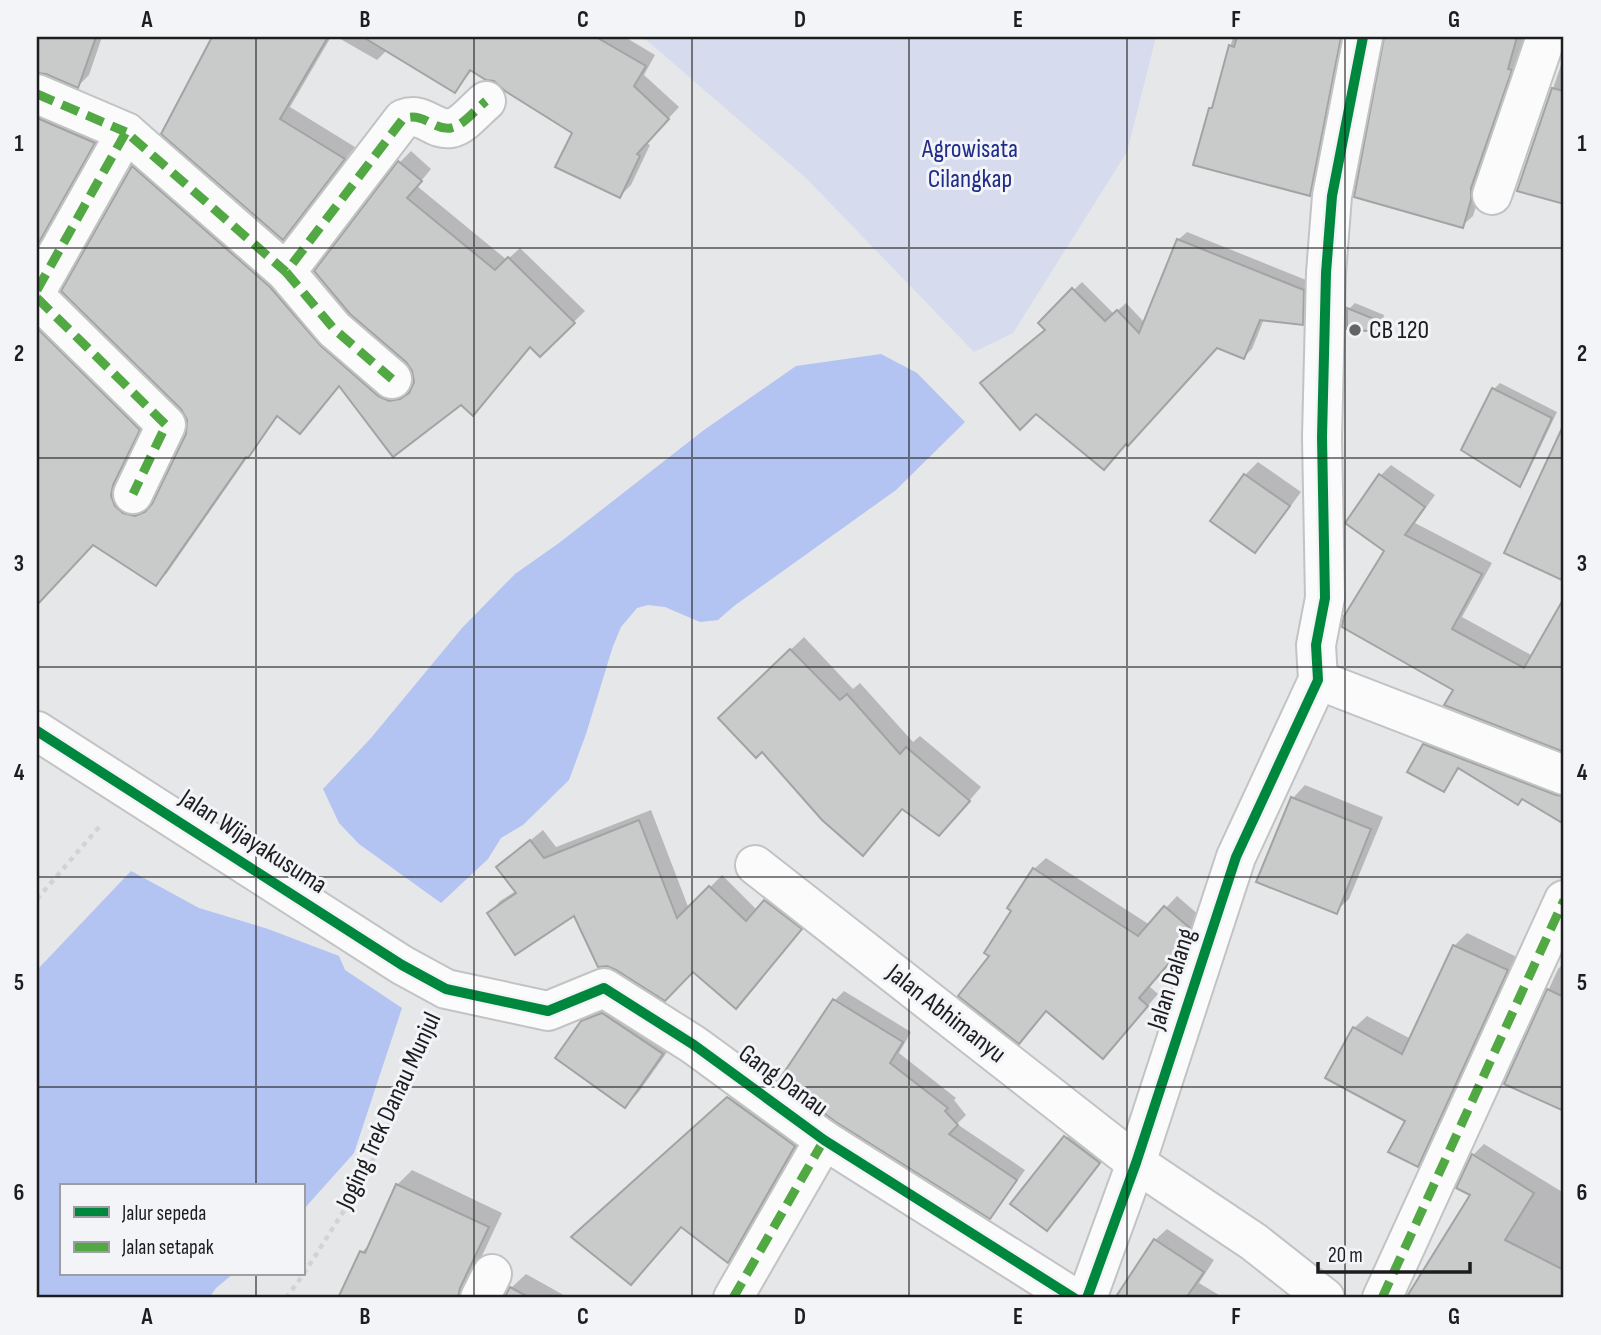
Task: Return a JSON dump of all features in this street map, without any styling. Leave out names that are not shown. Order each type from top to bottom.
[{"type":"street","points":[[1363,37],[1332,196],[1326,272],[1322,437],[1325,598],[1316,645],[1318,681],[1564,775]]},
{"type":"street","points":[[1492,195],[1546,37]]},
{"type":"street","points":[[37,94],[126,132],[286,272],[334,329],[392,379]]},
{"type":"street","points":[[286,272],[403,119],[417,116],[444,128],[452,128],[486,101]]},
{"type":"street","points":[[37,290],[126,132]]},
{"type":"street","points":[[37,298],[166,425],[133,494]]},
{"type":"street","name":"Jalan Dalang","points":[[1087,1298],[1136,1163],[1236,857],[1318,681]]},
{"type":"street","name":"Jalan Wijayakusuma","points":[[37,731],[402,965],[442,1005]]},
{"type":"street","name":"Jalan Abhimanyu","points":[[755,865],[1136,1163]]},
{"type":"street","points":[[1382,1298],[1564,900]]},
{"type":"street","name":"Gang Danau","points":[[442,1005],[548,1011],[604,988],[694,1045],[824,1140],[1074,1298]]},
{"type":"street","points":[[733,1298],[824,1140]]},
{"type":"street","points":[[1136,1163],[1254,1242],[1325,1298]]},
{"type":"path","points":[[37,899],[129,790]]},
{"type":"green space","name":"Agrowisata Cilangkap","points":[[643,37],[1156,37],[1127,152],[1013,333],[974,352],[806,178]]},
{"type":"water","points":[[881,354],[917,373],[965,422],[896,490],[718,620],[700,622],[665,607],[648,605],[637,608],[621,627],[613,646],[569,780],[523,825],[501,838],[488,859],[441,903],[359,844],[339,823],[323,789],[371,738],[462,628],[515,574],[704,430],[796,366]]},
{"type":"water","points":[[131,871],[199,908],[268,929],[339,956],[345,970],[402,1008],[354,1153],[304,1209],[304,1184],[60,1184],[60,1276],[231,1276],[209,1298],[37,1298],[37,970]]},
{"type":"building","points":[[37,37],[96,37],[78,88],[46,74],[37,73]]},
{"type":"building","points":[[212,37],[328,37],[280,119],[345,159],[283,240],[161,134]]},
{"type":"building","points":[[363,37],[596,37],[646,66],[634,86],[669,119],[637,154],[640,156],[620,198],[555,167],[572,133],[505,91],[494,81],[486,80],[470,70],[455,93]]},
{"type":"building","points":[[1237,37],[1341,37],[1310,196],[1193,165],[1229,45],[1234,47]]},
{"type":"building","points":[[1384,37],[1517,37],[1508,69],[1512,70],[1471,188],[1471,200],[1463,228],[1354,197]]},
{"type":"building","points":[[1552,88],[1564,91],[1564,204],[1517,191]]},
{"type":"building","points":[[37,118],[95,143],[37,246]]},
{"type":"building","points":[[398,161],[422,181],[407,198],[495,270],[508,257],[575,323],[540,357],[530,347],[473,416],[461,405],[393,457],[339,386],[300,434],[277,416],[156,586],[93,545],[37,605],[37,328],[140,430],[113,485],[111,496],[115,506],[123,513],[135,516],[145,512],[152,504],[186,434],[187,420],[181,409],[61,291],[132,166],[270,287],[320,345],[378,396],[389,401],[400,399],[409,393],[414,382],[412,371],[406,362],[350,314],[314,271]]},
{"type":"building","points":[[1177,239],[1304,290],[1303,325],[1260,320],[1244,359],[1217,348],[1104,470],[1036,414],[1020,430],[980,383],[1045,330],[1038,323],[1072,288],[1105,321],[1117,310],[1139,333]]},
{"type":"building","points":[[1347,308],[1379,321],[1377,332],[1347,329]]},
{"type":"building","points":[[1492,388],[1552,418],[1520,487],[1461,450]]},
{"type":"building","points":[[1564,424],[1564,581],[1504,553]]},
{"type":"building","points":[[1244,474],[1290,506],[1255,553],[1210,521]]},
{"type":"building","points":[[1379,474],[1425,507],[1405,535],[1482,574],[1452,629],[1524,668],[1564,598],[1564,752],[1444,705],[1453,690],[1342,627],[1344,616],[1384,551],[1345,523]]},
{"type":"building","points":[[790,649],[840,700],[847,694],[900,754],[906,747],[970,801],[939,836],[902,809],[863,856],[822,820],[762,752],[756,758],[718,718]]},
{"type":"building","points":[[1423,744],[1564,796],[1564,824],[1522,799],[1518,805],[1458,768],[1444,792],[1407,772]]},
{"type":"building","points":[[1291,797],[1371,829],[1337,914],[1256,882]]},
{"type":"building","points":[[639,820],[677,918],[709,886],[746,921],[764,900],[802,929],[736,1009],[693,972],[665,1001],[616,970],[607,966],[598,967],[574,916],[515,955],[487,913],[516,893],[496,867],[530,840],[544,858]]},
{"type":"building","points":[[1033,868],[1138,936],[1164,906],[1190,928],[1184,946],[1139,998],[1148,1006],[1103,1059],[1046,1011],[1019,1044],[958,996],[989,956],[984,953],[1011,911],[1007,908]]},
{"type":"building","points":[[1453,945],[1508,970],[1418,1167],[1388,1152],[1405,1121],[1325,1078],[1353,1027],[1402,1054]]},
{"type":"building","points":[[1547,989],[1564,997],[1564,1111],[1504,1084]]},
{"type":"building","points":[[833,999],[903,1042],[890,1063],[948,1108],[945,1111],[958,1125],[949,1134],[1017,1180],[990,1219],[836,1122],[779,1080]]},
{"type":"building","points":[[602,1013],[663,1054],[625,1108],[555,1058],[581,1021]]},
{"type":"building","points":[[727,1097],[795,1146],[728,1263],[681,1227],[631,1285],[571,1237]]},
{"type":"building","points":[[1064,1136],[1100,1163],[1047,1231],[1010,1204]]},
{"type":"building","points":[[1472,1154],[1534,1193],[1505,1240],[1564,1270],[1564,1298],[1406,1298],[1470,1195],[1456,1188]]},
{"type":"building","points":[[396,1184],[489,1227],[460,1288],[458,1298],[338,1298],[360,1251],[365,1253]]},
{"type":"building","points":[[1154,1239],[1204,1272],[1186,1298],[1115,1298]]},
{"type":"building","points":[[510,1287],[530,1298],[504,1298]]},
{"type":"marked path","points":[[37,94],[126,132]]},
{"type":"marked path","points":[[37,290],[126,132],[286,272],[403,119],[417,117],[439,127],[456,127],[486,101]]},
{"type":"marked path","points":[[286,272],[334,329],[392,379]]},
{"type":"marked path","points":[[37,298],[166,425],[133,494]]},
{"type":"marked path","points":[[1382,1298],[1564,900]]},
{"type":"marked path","points":[[733,1298],[824,1140]]},
{"type":"cycle path","points":[[1087,1298],[1136,1163],[1236,857],[1318,680],[1316,645],[1325,598],[1322,437],[1326,273],[1332,196],[1363,37]]},
{"type":"cycle path","points":[[37,731],[402,965],[446,989],[548,1011],[604,988],[694,1045],[824,1140],[1074,1298]]},
{"type":"place","name":"CB 120","points":[[1355,330]]}]
